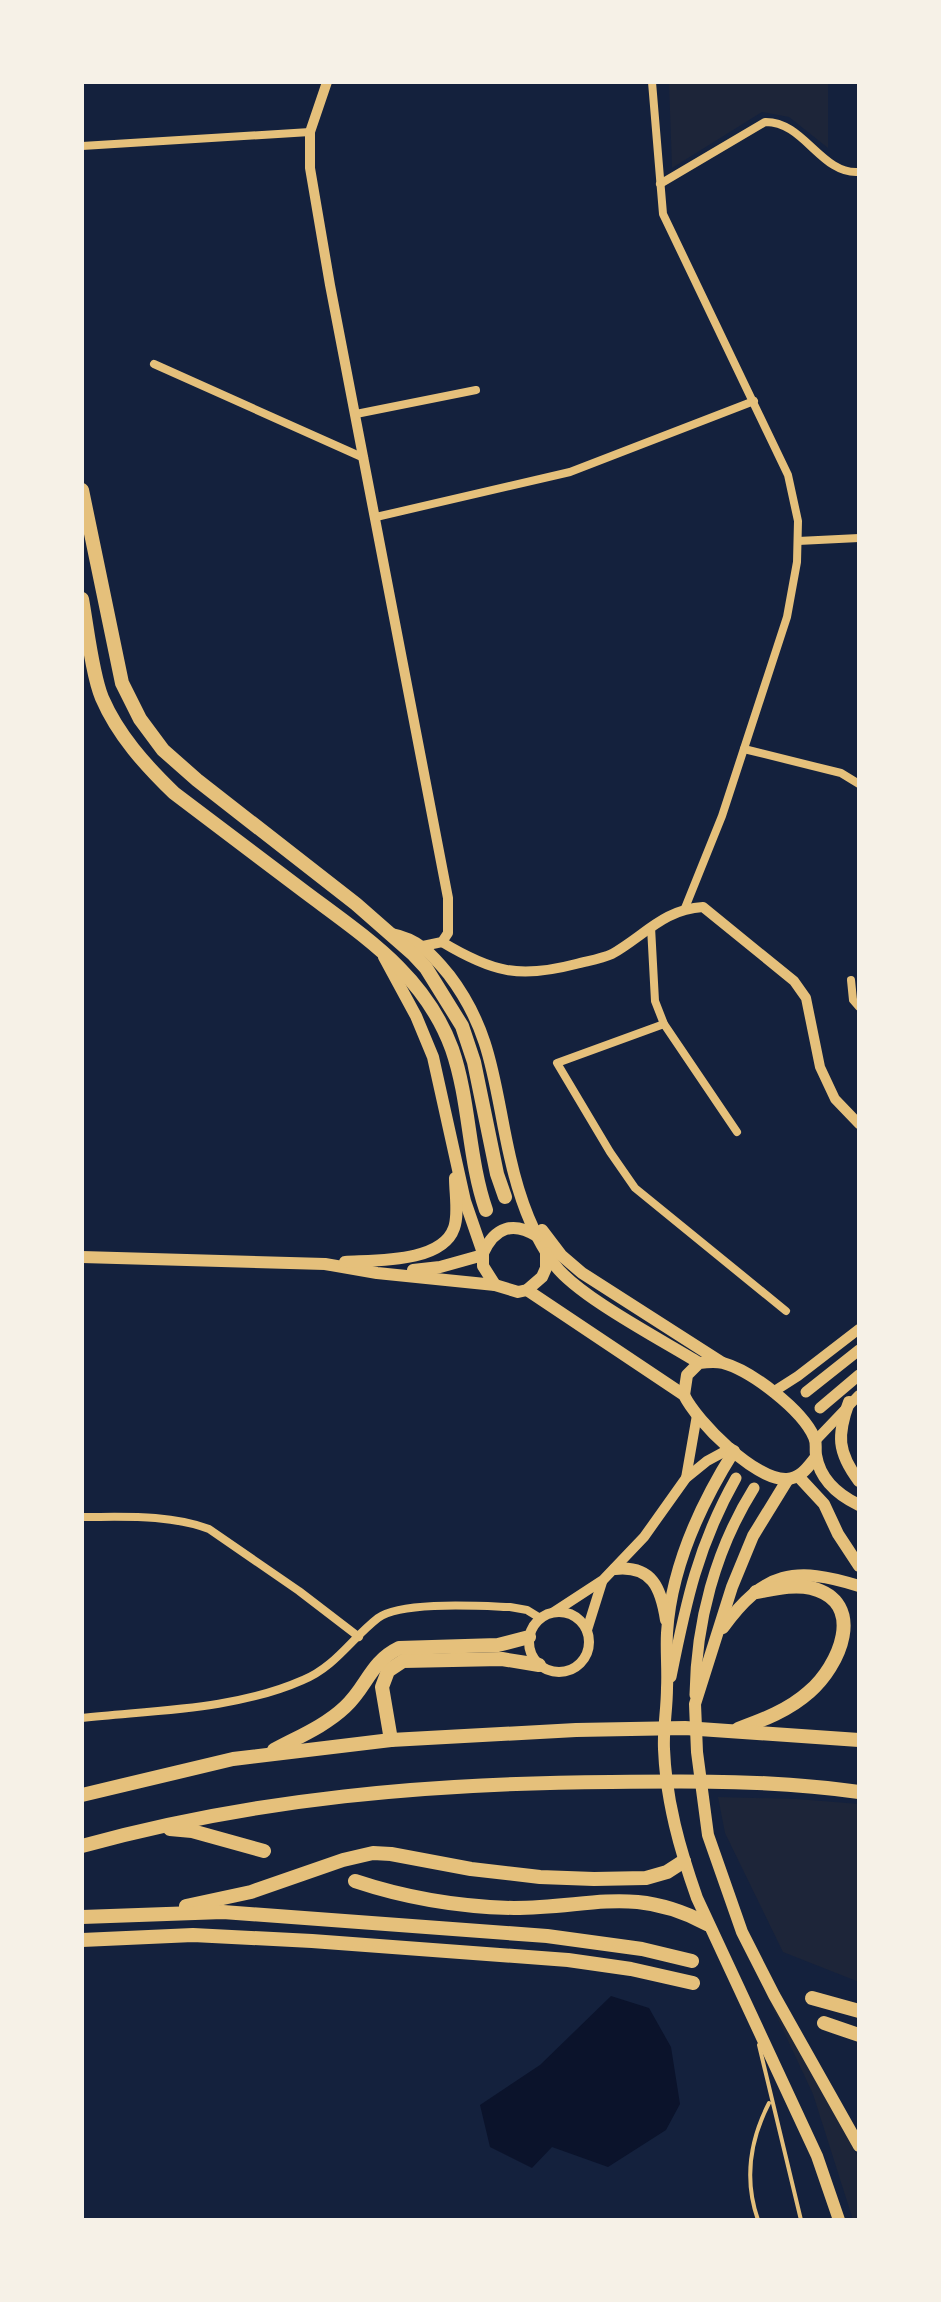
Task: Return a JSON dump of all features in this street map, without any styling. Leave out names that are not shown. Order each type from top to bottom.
[{"type":"highway","points":[[82,490],[122,683],[140,719],[163,750],[197,780],[391,934],[426,968],[462,1026],[474,1062],[497,1174],[505,1197]]},
{"type":"highway","points":[[82,599],[101,696],[123,736],[147,768],[174,793],[378,948],[422,991],[452,1050],[473,1164],[486,1210]]},
{"type":"highway","points":[[733,1730],[783,1710],[811,1691],[833,1664],[844,1637],[841,1613],[825,1594],[802,1587],[756,1592]]},
{"type":"highway","points":[[266,1754],[335,1716],[360,1690],[374,1665],[399,1648],[498,1645],[529,1637]]},
{"type":"highway","points":[[391,1740],[382,1687],[388,1671],[403,1661],[502,1659],[539,1665]]},
{"type":"highway","points":[[82,1795],[155,1776],[266,1754],[391,1740],[576,1730],[733,1730],[832,1738],[859,1737]]},
{"type":"highway","points":[[82,1846],[150,1827],[333,1796],[509,1783],[765,1782],[859,1792]]},
{"type":"highway","points":[[150,1827],[192,1831],[264,1851]]},
{"type":"highway","points":[[153,1913],[251,1892],[343,1860],[373,1853],[471,1869],[594,1879],[646,1878],[667,1872],[684,1861]]},
{"type":"highway","points":[[355,1881],[408,1896],[464,1905],[557,1907],[617,1900],[641,1901],[664,1905],[707,1924]]},
{"type":"highway","points":[[82,1917],[223,1912],[547,1936],[642,1949],[692,1961]]},
{"type":"highway","points":[[82,1940],[193,1935],[312,1941],[568,1960],[631,1969],[693,1983]]},
{"type":"highway","points":[[812,1998],[859,2011]]},
{"type":"highway","points":[[824,2023],[859,2035]]},
{"type":"main road","points":[[391,934],[423,946],[470,1004],[490,1053],[510,1157],[524,1202],[537,1236],[554,1265],[578,1287],[699,1363],[721,1362]]},
{"type":"main road","points":[[378,948],[397,980],[433,1057],[468,1209],[487,1276],[495,1285]]},
{"type":"main road","points":[[82,1257],[325,1264],[424,1254],[446,1241],[454,1228],[454,1147]]},
{"type":"main road","points":[[524,1202],[570,1264],[773,1392],[803,1419],[816,1440],[816,1457],[834,1489],[859,1505]]},
{"type":"main road","points":[[483,1254],[489,1240],[499,1231],[512,1227],[526,1229],[537,1236]]},
{"type":"main road","points":[[325,1264],[377,1273],[495,1285],[510,1291],[527,1290],[535,1285],[546,1268],[545,1248]]},
{"type":"main road","points":[[377,1273],[431,1269],[483,1254]]},
{"type":"main road","points":[[527,1290],[684,1395],[697,1415],[757,1469],[774,1477],[793,1478],[824,1504],[838,1534],[859,1566]]},
{"type":"main road","points":[[806,1392],[859,1350]]},
{"type":"main road","points":[[684,1395],[687,1375],[699,1363]]},
{"type":"main road","points":[[820,1408],[859,1375]]},
{"type":"main road","points":[[854,1398],[840,1439],[843,1456],[859,1481]]},
{"type":"main road","points":[[667,1631],[675,1587],[692,1532],[733,1449]]},
{"type":"main road","points":[[695,1704],[748,1547],[764,1516],[793,1478],[816,1457]]},
{"type":"main road","points":[[667,1693],[694,1571],[715,1514],[736,1478]]},
{"type":"main road","points":[[754,1488],[730,1532],[713,1579],[695,1671],[697,1752],[708,1835],[731,1904],[756,1962],[859,2146]]},
{"type":"main road","points":[[615,1569],[636,1569],[650,1578],[661,1595],[667,1631],[664,1747],[669,1802],[684,1861],[707,1924],[817,2156],[839,2220]]},
{"type":"main road","points":[[717,1637],[756,1592],[777,1579],[806,1574],[859,1586]]},
{"type":"street","points":[[327,82],[310,132],[310,168],[448,898],[448,933],[442,942]]},
{"type":"street","points":[[652,82],[663,214],[788,475],[798,521],[797,562],[787,617],[722,816],[685,908]]},
{"type":"street","points":[[660,184],[765,122],[786,125],[841,171],[859,172]]},
{"type":"street","points":[[82,146],[310,132]]},
{"type":"street","points":[[154,364],[364,458]]},
{"type":"street","points":[[356,414],[476,390]]},
{"type":"street","points":[[376,517],[570,472],[754,401]]},
{"type":"street","points":[[798,541],[859,538]]},
{"type":"street","points":[[744,749],[841,773],[859,784]]},
{"type":"street","points":[[423,946],[442,942],[512,973],[542,972],[609,955],[685,908],[703,907],[794,981],[806,998],[820,1067],[835,1099],[859,1124]]},
{"type":"street","points":[[651,927],[655,1001],[664,1024],[737,1132]]},
{"type":"street","points":[[851,980],[853,1000],[859,1007]]},
{"type":"street","points":[[664,1024],[557,1063],[602,1140],[635,1188],[786,1311]]},
{"type":"street","points":[[773,1392],[859,1329]]},
{"type":"street","points":[[816,1440],[854,1398]]},
{"type":"street","points":[[686,1478],[697,1415]]},
{"type":"street","points":[[603,1580],[587,1630],[588,1650],[575,1667],[553,1671],[539,1665],[530,1652],[529,1637],[540,1618],[603,1580],[650,1530],[686,1478],[707,1461],[733,1449]]},
{"type":"street","points":[[82,1517],[159,1518],[193,1523],[209,1529],[359,1637]]},
{"type":"street","points":[[82,1718],[257,1697],[306,1679],[338,1659],[382,1616],[405,1609],[510,1607],[527,1610],[540,1618]]},
{"type":"street","points":[[554,1612],[570,1613],[587,1630]]},
{"type":"lane","points":[[755,2027],[770,2101],[801,2220]]},
{"type":"lane","points":[[758,2220],[752,2200],[750,2170],[756,2134],[770,2101]]},
{"type":"shaded area","points":[[669,82],[828,82],[828,148],[789,117],[762,112],[672,168]]},
{"type":"shaded area","points":[[718,1797],[859,1804],[859,1982],[783,1952],[725,1833]]},
{"type":"shaded area","points":[[749,1957],[859,2159],[859,2220],[853,2220],[813,2094]]},
{"type":"shaded area","points":[[611,1996],[649,2008],[671,2047],[680,2104],[666,2130],[608,2167],[552,2147],[532,2168],[490,2147],[480,2105],[540,2065]]}]
